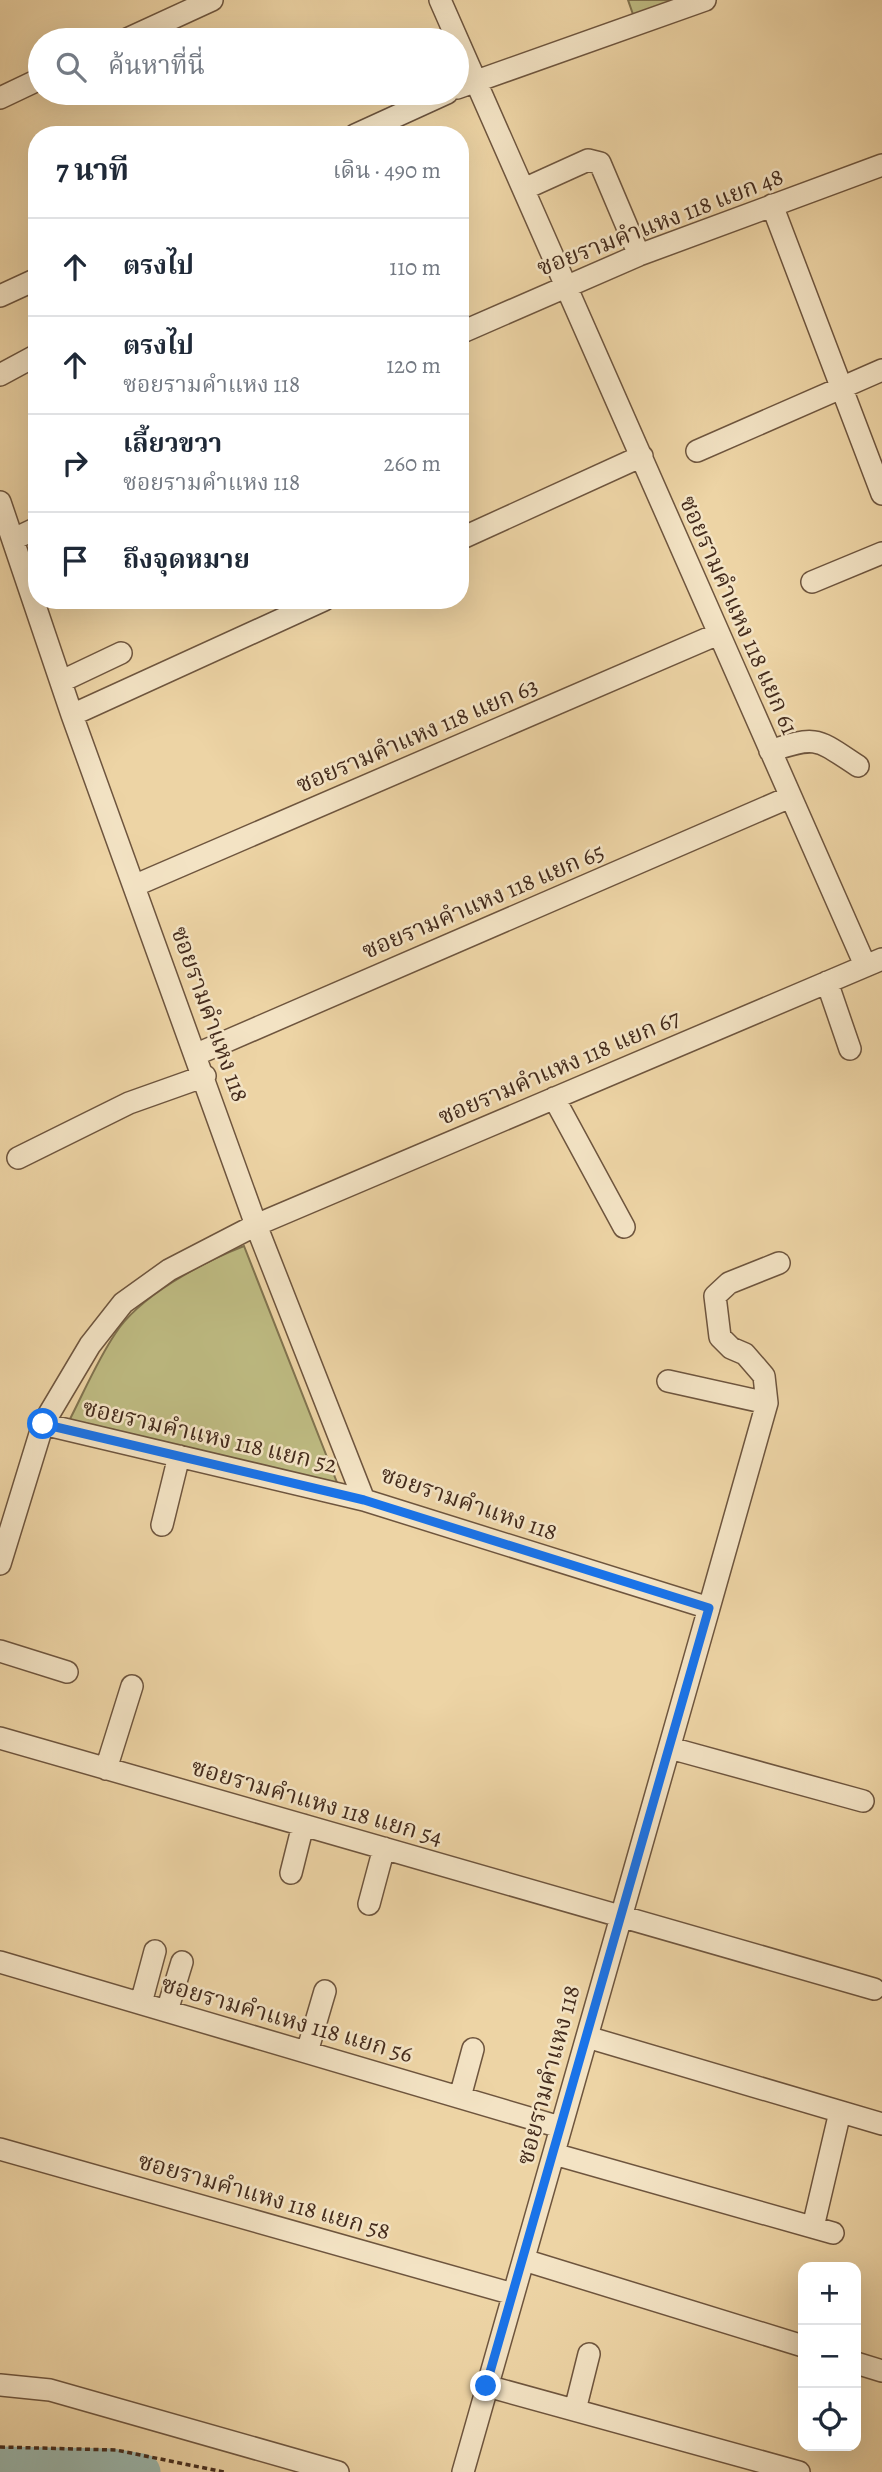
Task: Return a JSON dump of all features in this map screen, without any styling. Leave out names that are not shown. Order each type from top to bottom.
[{"type":"street","points":[[151,28],[212,0]]},
{"type":"street","name":"ซอยรามคำแหง 118 แยก 61","points":[[440,0],[449,28]]},
{"type":"street","points":[[469,83],[705,0]]},
{"type":"street","points":[[0,98],[28,85]]},
{"type":"street","name":"ซอยรามคำแหง 118 แยก 61","points":[[469,89],[524,189],[790,797],[874,962]]},
{"type":"street","points":[[375,126],[421,105]]},
{"type":"street","points":[[524,189],[588,160],[600,163],[639,255]]},
{"type":"street","name":"ซอยรามคำแหง 118 แยก 48","points":[[469,329],[639,255],[882,165]]},
{"type":"street","points":[[772,205],[882,494]]},
{"type":"street","points":[[0,296],[28,283]]},
{"type":"street","points":[[0,375],[28,360]]},
{"type":"street","points":[[697,451],[882,370]]},
{"type":"street","points":[[469,535],[642,456]]},
{"type":"street","name":"ซอยรามคำแหง 118","points":[[0,502],[28,580]]},
{"type":"street","points":[[14,539],[28,532]]},
{"type":"street","points":[[812,582],[882,553]]},
{"type":"street","name":"ซอยรามคำแหง 118","points":[[38,609],[72,715],[205,1076],[256,1225],[364,1500],[709,1608],[619,1915],[463,2472]]},
{"type":"street","points":[[72,715],[304,609]]},
{"type":"street","name":"ซอยรามคำแหง 118 แยก 63","points":[[136,885],[718,634]]},
{"type":"street","points":[[62,681],[121,653]]},
{"type":"street","points":[[770,751],[801,741],[818,740],[858,766]]},
{"type":"street","name":"ซอยรามคำแหง 118 แยก 65","points":[[197,1054],[790,797]]},
{"type":"street","name":"ซอยรามคำแหง 118 แยก 67","points":[[0,1564],[43,1424],[90,1345],[123,1303],[169,1270],[256,1225],[874,962]]},
{"type":"street","points":[[827,982],[850,1049]]},
{"type":"street","points":[[18,1158],[129,1103],[205,1076]]},
{"type":"street","points":[[554,1098],[624,1227]]},
{"type":"street","points":[[709,1608],[767,1404],[764,1376],[745,1354],[731,1348],[720,1337],[715,1296],[720,1288],[729,1283],[779,1263]]},
{"type":"street","points":[[668,1381],[767,1404]]},
{"type":"street","name":"ซอยรามคำแหง 118 แยก 52","points":[[43,1424],[364,1500]]},
{"type":"street","points":[[162,1525],[179,1456]]},
{"type":"street","points":[[0,1651],[67,1672]]},
{"type":"street","points":[[106,1769],[132,1686]]},
{"type":"street","name":"ซอยรามคำแหง 118 แยก 54","points":[[0,1738],[874,1989]]},
{"type":"street","points":[[670,1748],[863,1801]]},
{"type":"street","points":[[291,1873],[303,1825]]},
{"type":"street","points":[[369,1904],[384,1848]]},
{"type":"street","points":[[141,2003],[155,1951]]},
{"type":"street","name":"ซอยรามคำแหง 118 แยก 56","points":[[0,1962],[560,2127]]},
{"type":"street","points":[[167,2011],[181,1962]]},
{"type":"street","points":[[307,2052],[325,1991]]},
{"type":"street","points":[[587,2037],[882,2124]]},
{"type":"street","points":[[460,2097],[473,2049]]},
{"type":"street","points":[[554,2154],[823,2230],[840,2112]]},
{"type":"street","name":"ซอยรามคำแหง 118 แยก 58","points":[[0,2149],[513,2294]]},
{"type":"street","points":[[524,2260],[798,2344]]},
{"type":"street","points":[[575,2410],[589,2354]]},
{"type":"street","points":[[861,2365],[882,2371]]},
{"type":"street","points":[[0,2385],[50,2390],[338,2472]]},
{"type":"street","points":[[486,2386],[799,2472]]},
{"type":"path","points":[[0,2447],[116,2450],[224,2472]]},
{"type":"shaded area","points":[[628,0],[707,0],[636,23]]},
{"type":"shaded area","points":[[244,1246],[338,1485],[69,1421],[102,1355],[115,1334],[140,1306],[191,1271]]},
{"type":"waterway","points":[[0,2465],[111,2467],[142,2472]]},
{"type":"route","points":[[43,1424],[364,1500],[709,1608],[486,2386]]}]
